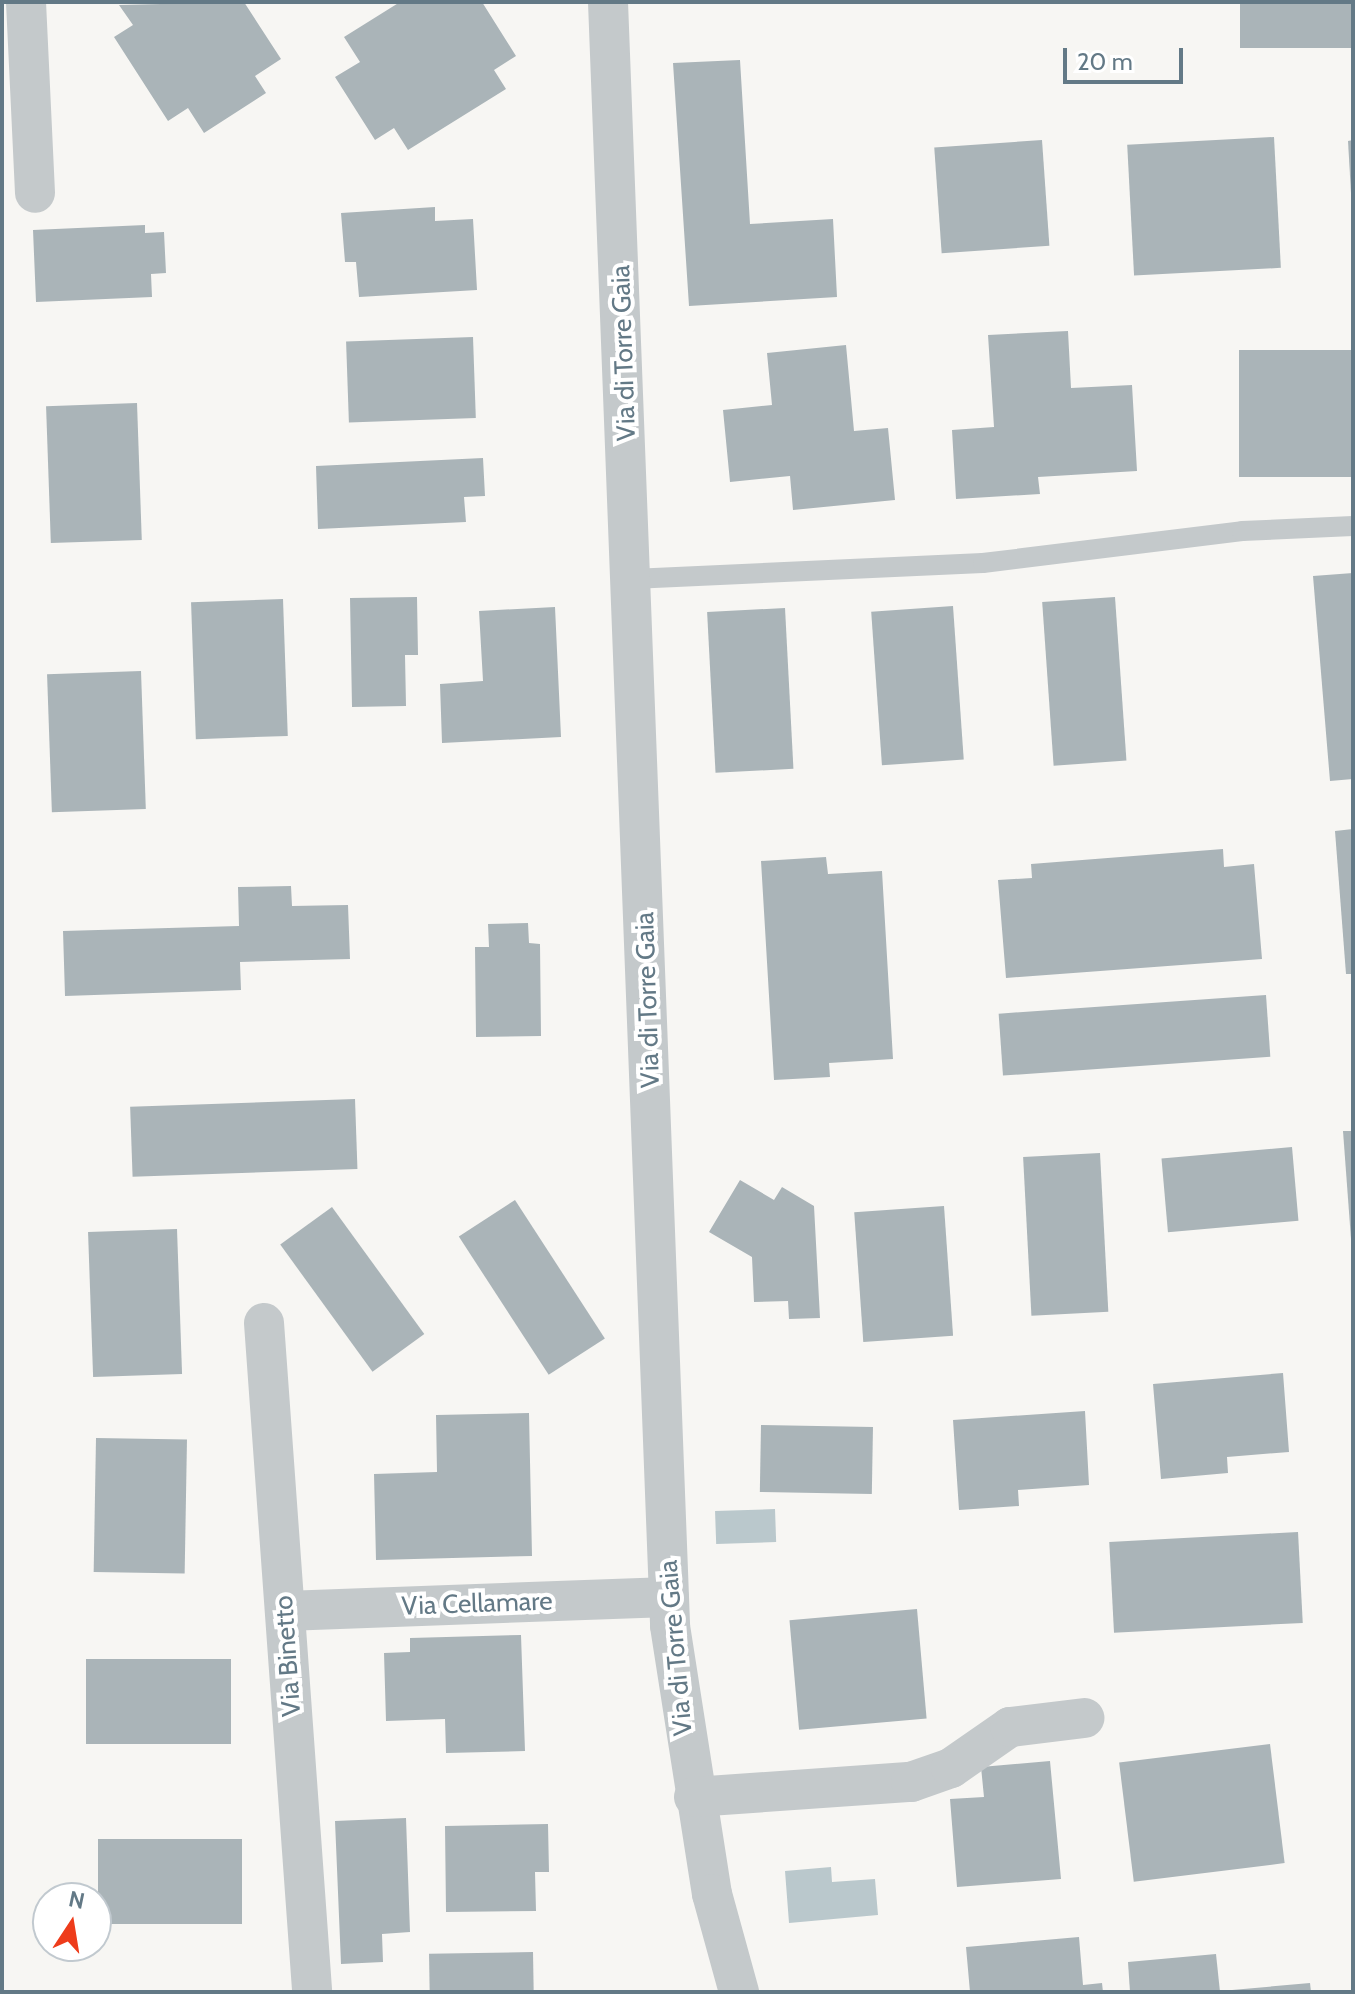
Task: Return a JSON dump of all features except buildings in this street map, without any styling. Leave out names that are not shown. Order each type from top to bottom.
[{"type":"street","points":[[26,2],[35,193]]},
{"type":"street","name":"Via di Torre Gaia","points":[[608,2],[669,1597],[694,1797],[739,1992]]},
{"type":"street","name":"Via Binetto","points":[[264,1323],[312,1990]]},
{"type":"street","name":"Via Cellamare","points":[[285,1611],[669,1597]]},
{"type":"street","points":[[694,1797],[911,1782],[951,1768],[1010,1727],[1084,1718]]},
{"type":"lane","points":[[632,579],[983,563],[1242,531],[1353,526]]},
{"type":"shaded area","points":[[775,1509],[776,1542],[716,1544],[715,1511]]},
{"type":"shaded area","points":[[831,1867],[832,1882],[875,1879],[878,1915],[789,1923],[785,1871]]}]
